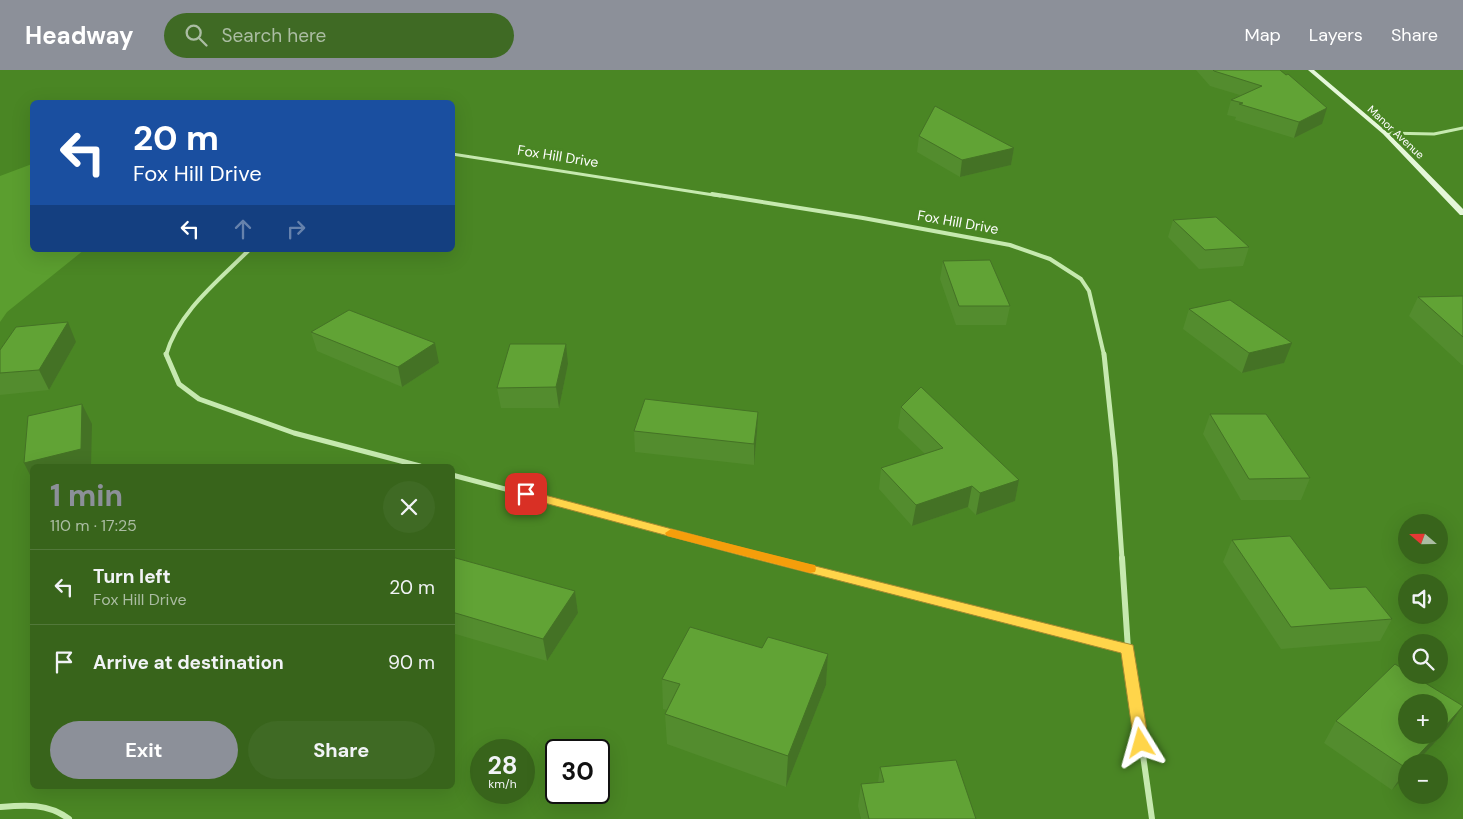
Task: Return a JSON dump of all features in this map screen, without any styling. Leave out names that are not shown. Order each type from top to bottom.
[{"type":"street","name":"Manor Avenue","points":[[1311,70],[1385,133],[1432,178],[1463,213]]},
{"type":"street","points":[[1385,133],[1437,134],[1463,128]]},
{"type":"street","name":"Fox Hill Drive","points":[[455,154],[863,218],[1010,245],[1050,259],[1081,279],[1089,291],[1105,358],[1115,458],[1128,649],[1152,819]]},
{"type":"street","points":[[247,252],[194,305],[174,333],[166,356],[178,384],[199,399],[294,433],[412,464]]},
{"type":"street","points":[[455,476],[747,553],[1128,649]]},
{"type":"street","points":[[0,807],[32,804],[60,811],[69,819]]},
{"type":"green space","points":[[30,165],[30,252],[82,252],[7,312],[0,322],[0,176]]},
{"type":"building","points":[[1213,70],[1280,70],[1286,75],[1288,74],[1327,108],[1299,122],[1239,104],[1243,103],[1231,100],[1262,86]]},
{"type":"building","points":[[935,106],[1014,148],[962,160],[919,136]]},
{"type":"building","points":[[1216,217],[1249,247],[1205,250],[1173,220]]},
{"type":"building","points":[[990,260],[1010,306],[959,306],[943,261]]},
{"type":"building","points":[[1463,296],[1463,337],[1418,297]]},
{"type":"building","points":[[1230,300],[1292,343],[1249,353],[1189,309]]},
{"type":"building","points":[[349,310],[435,343],[398,367],[311,332]]},
{"type":"building","points":[[68,322],[39,370],[0,373],[0,350],[16,327]]},
{"type":"building","points":[[510,344],[566,344],[556,387],[497,388]]},
{"type":"building","points":[[921,387],[1019,480],[980,493],[972,486],[916,505],[881,468],[943,448],[901,407]]},
{"type":"building","points":[[645,399],[758,412],[754,444],[634,431]]},
{"type":"building","points":[[82,404],[81,449],[24,463],[28,416]]},
{"type":"building","points":[[1210,414],[1266,414],[1310,478],[1249,479]]},
{"type":"building","points":[[1290,536],[1330,589],[1366,587],[1392,619],[1291,627],[1232,540]]},
{"type":"building","points":[[455,558],[575,591],[543,639],[455,613]]},
{"type":"building","points":[[690,627],[762,648],[768,637],[828,654],[788,756],[665,714],[680,684],[662,679]]},
{"type":"building","points":[[1395,664],[1398,666],[1398,684],[1427,684],[1443,694],[1398,694],[1398,744],[1429,744],[1419,754],[1398,754],[1398,763],[1336,721]]},
{"type":"building","points":[[1448,697],[1463,706],[1448,723]]},
{"type":"building","points":[[956,760],[976,819],[869,819],[861,784],[884,782],[880,767]]},
{"type":"slow traffic","points":[[671,533],[810,569]]},
{"type":"route","points":[[526,494],[747,553],[1128,649],[1141,743]]}]
